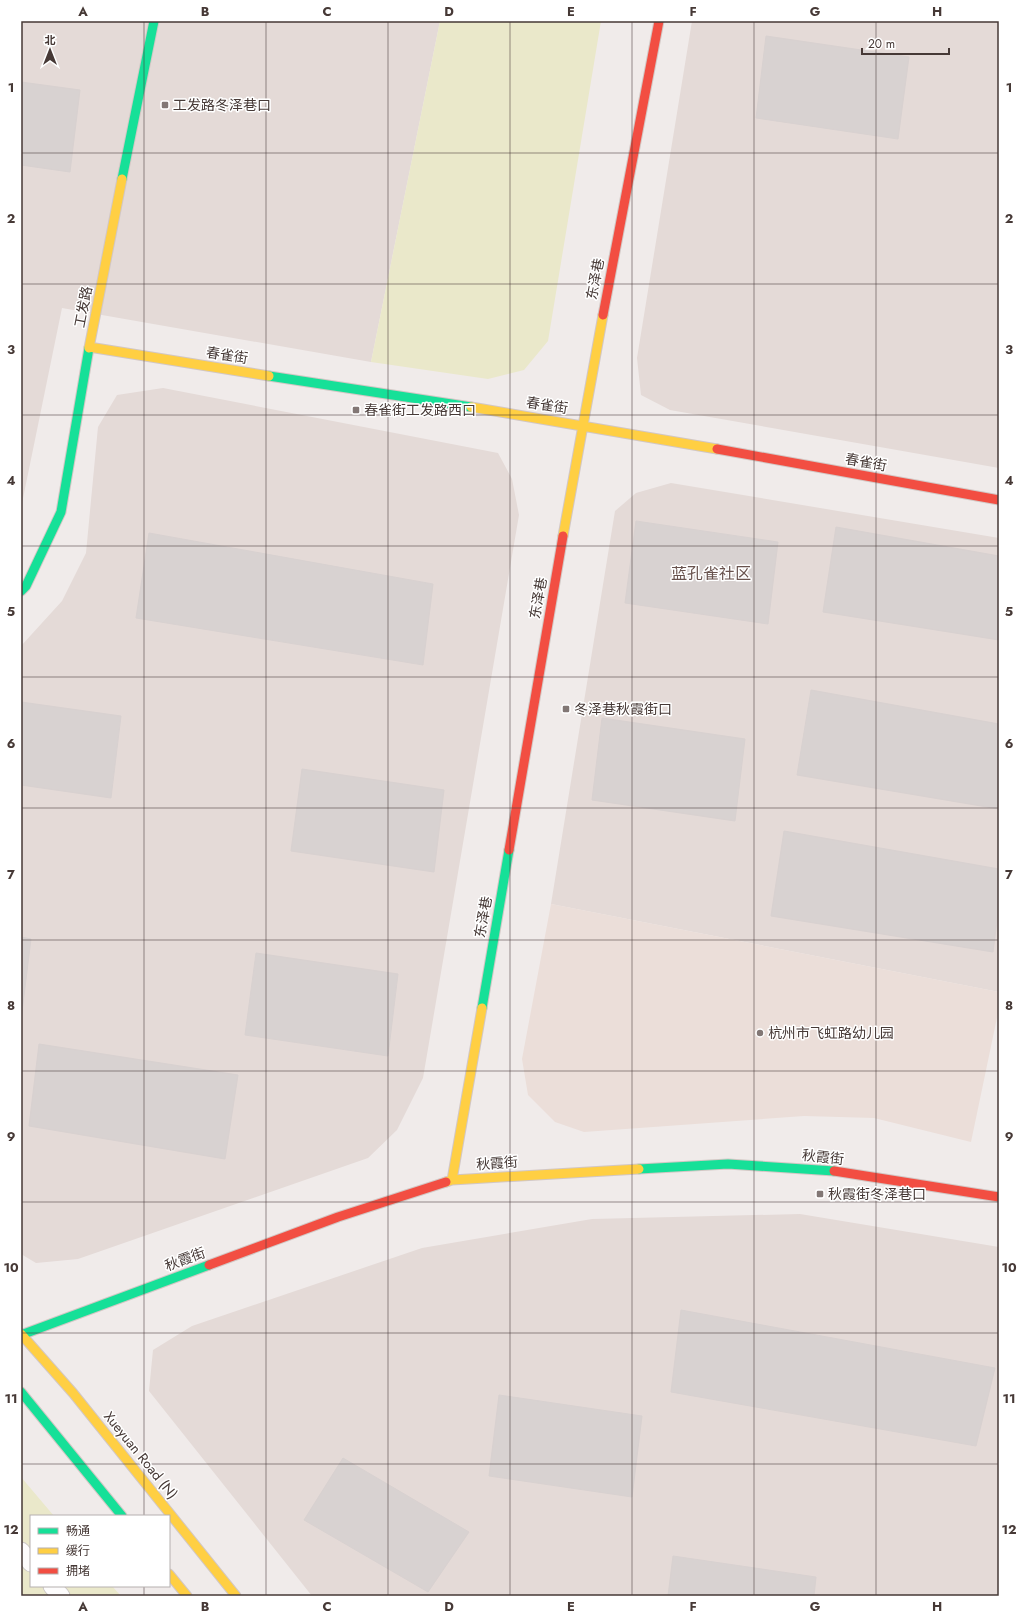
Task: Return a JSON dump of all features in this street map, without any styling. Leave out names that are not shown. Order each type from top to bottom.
[{"type":"street","name":"工发路","points":[[21,591],[26,586],[60,512],[89,347],[154,21]]},
{"type":"street","name":"东泽巷","points":[[452,1180],[582,425],[659,21]]},
{"type":"street","name":"春雀街","points":[[89,347],[582,425],[999,500]]},
{"type":"street","name":"秋霞街","points":[[21,1335],[338,1217],[452,1180],[728,1164],[821,1169],[999,1197]]},
{"type":"street","name":"Xueyuan Road (N)","points":[[21,1335],[73,1393],[236,1596]]},
{"type":"street","points":[[21,1392],[121,1515]]},
{"type":"street","points":[[170,1575],[187,1596]]},
{"type":"lane","points":[[21,1551],[30,1561]]},
{"type":"lane","points":[[53,1587],[61,1596]]},
{"type":"shaded area","points":[[21,21],[440,21],[371,362],[62,308],[21,508]]},
{"type":"shaded area","points":[[440,21],[601,21],[548,341],[524,370],[488,379],[371,362]]},
{"type":"shaded area","points":[[692,21],[999,21],[999,468],[670,410],[641,395],[637,358]]},
{"type":"shaded area","points":[[163,388],[498,453],[512,479],[519,515],[423,1078],[397,1130],[368,1158],[78,1259],[36,1263],[21,1254],[21,646],[62,601],[86,553],[98,427],[117,395]]},
{"type":"shaded area","points":[[671,483],[999,538],[999,992],[551,904],[615,511],[636,493]]},
{"type":"shaded area","name":"杭州市飞虹路幼儿园","points":[[551,904],[999,992],[999,1008],[971,1142],[874,1118],[804,1116],[584,1132],[555,1122],[528,1095],[522,1059]]},
{"type":"shaded area","points":[[800,1214],[999,1247],[999,1596],[312,1596],[149,1391],[153,1350],[192,1326],[422,1248],[592,1219]]},
{"type":"shaded area","points":[[21,1477],[53,1515],[30,1515],[30,1587],[113,1587],[121,1596],[21,1596]]},
{"type":"building","points":[[766,36],[909,57],[898,139],[756,118]]},
{"type":"building","points":[[21,82],[80,90],[70,172],[21,165]]},
{"type":"building","points":[[636,521],[778,542],[768,624],[625,603]]},
{"type":"building","points":[[836,527],[999,556],[999,640],[823,612]]},
{"type":"building","points":[[149,533],[433,584],[423,665],[136,618]]},
{"type":"building","points":[[811,690],[999,724],[999,809],[797,775]]},
{"type":"building","points":[[21,702],[121,716],[111,798],[21,785]]},
{"type":"building","points":[[602,718],[745,739],[735,821],[592,800]]},
{"type":"building","points":[[302,769],[444,790],[434,872],[291,851]]},
{"type":"building","points":[[784,831],[999,869],[999,905],[993,952],[771,916]]},
{"type":"building","points":[[21,937],[31,939],[21,1020]]},
{"type":"building","points":[[256,953],[398,974],[388,1056],[245,1035]]},
{"type":"building","points":[[39,1044],[238,1075],[225,1159],[29,1126]]},
{"type":"building","points":[[681,1310],[995,1368],[976,1446],[671,1392]]},
{"type":"building","points":[[499,1395],[642,1416],[632,1497],[489,1476]]},
{"type":"building","points":[[343,1458],[469,1532],[428,1592],[304,1520]]},
{"type":"building","points":[[673,1556],[816,1577],[814,1596],[668,1596]]},
{"type":"traffic: fast","points":[[122,179],[154,21]]},
{"type":"traffic: fast","points":[[21,591],[26,586],[61,512],[89,348]]},
{"type":"traffic: fast","points":[[269,376],[471,407]]},
{"type":"traffic: fast","points":[[482,1008],[509,850]]},
{"type":"traffic: fast","points":[[639,1169],[728,1164],[834,1171]]},
{"type":"traffic: fast","points":[[21,1335],[209,1265]]},
{"type":"traffic: fast","points":[[21,1392],[121,1515]]},
{"type":"traffic: slow","points":[[89,348],[122,179]]},
{"type":"traffic: slow","points":[[563,536],[603,315]]},
{"type":"traffic: slow","points":[[89,347],[269,376]]},
{"type":"traffic: slow","points":[[471,407],[717,449]]},
{"type":"traffic: slow","points":[[452,1180],[482,1008]]},
{"type":"traffic: slow","points":[[446,1182],[452,1180],[639,1169]]},
{"type":"traffic: slow","points":[[21,1334],[73,1393],[236,1596]]},
{"type":"traffic: slow","points":[[170,1575],[187,1596]]},
{"type":"traffic: jam","points":[[603,315],[659,21]]},
{"type":"traffic: jam","points":[[717,449],[999,500]]},
{"type":"traffic: jam","points":[[509,850],[563,536]]},
{"type":"traffic: jam","points":[[834,1171],[999,1197]]},
{"type":"traffic: jam","points":[[209,1265],[338,1217],[446,1182]]},
{"type":"place","name":"工发路冬泽巷口","points":[[165,105]]},
{"type":"place","name":"春雀街工发路西口","points":[[356,410]]},
{"type":"place","name":"冬泽巷秋霞街口","points":[[566,709]]},
{"type":"place","name":"杭州市飞虹路幼儿园","points":[[760,1033]]},
{"type":"place","name":"秋霞街冬泽巷口","points":[[820,1194]]},
{"type":"district","name":"蓝孔雀社区","points":[[711,573]]}]
